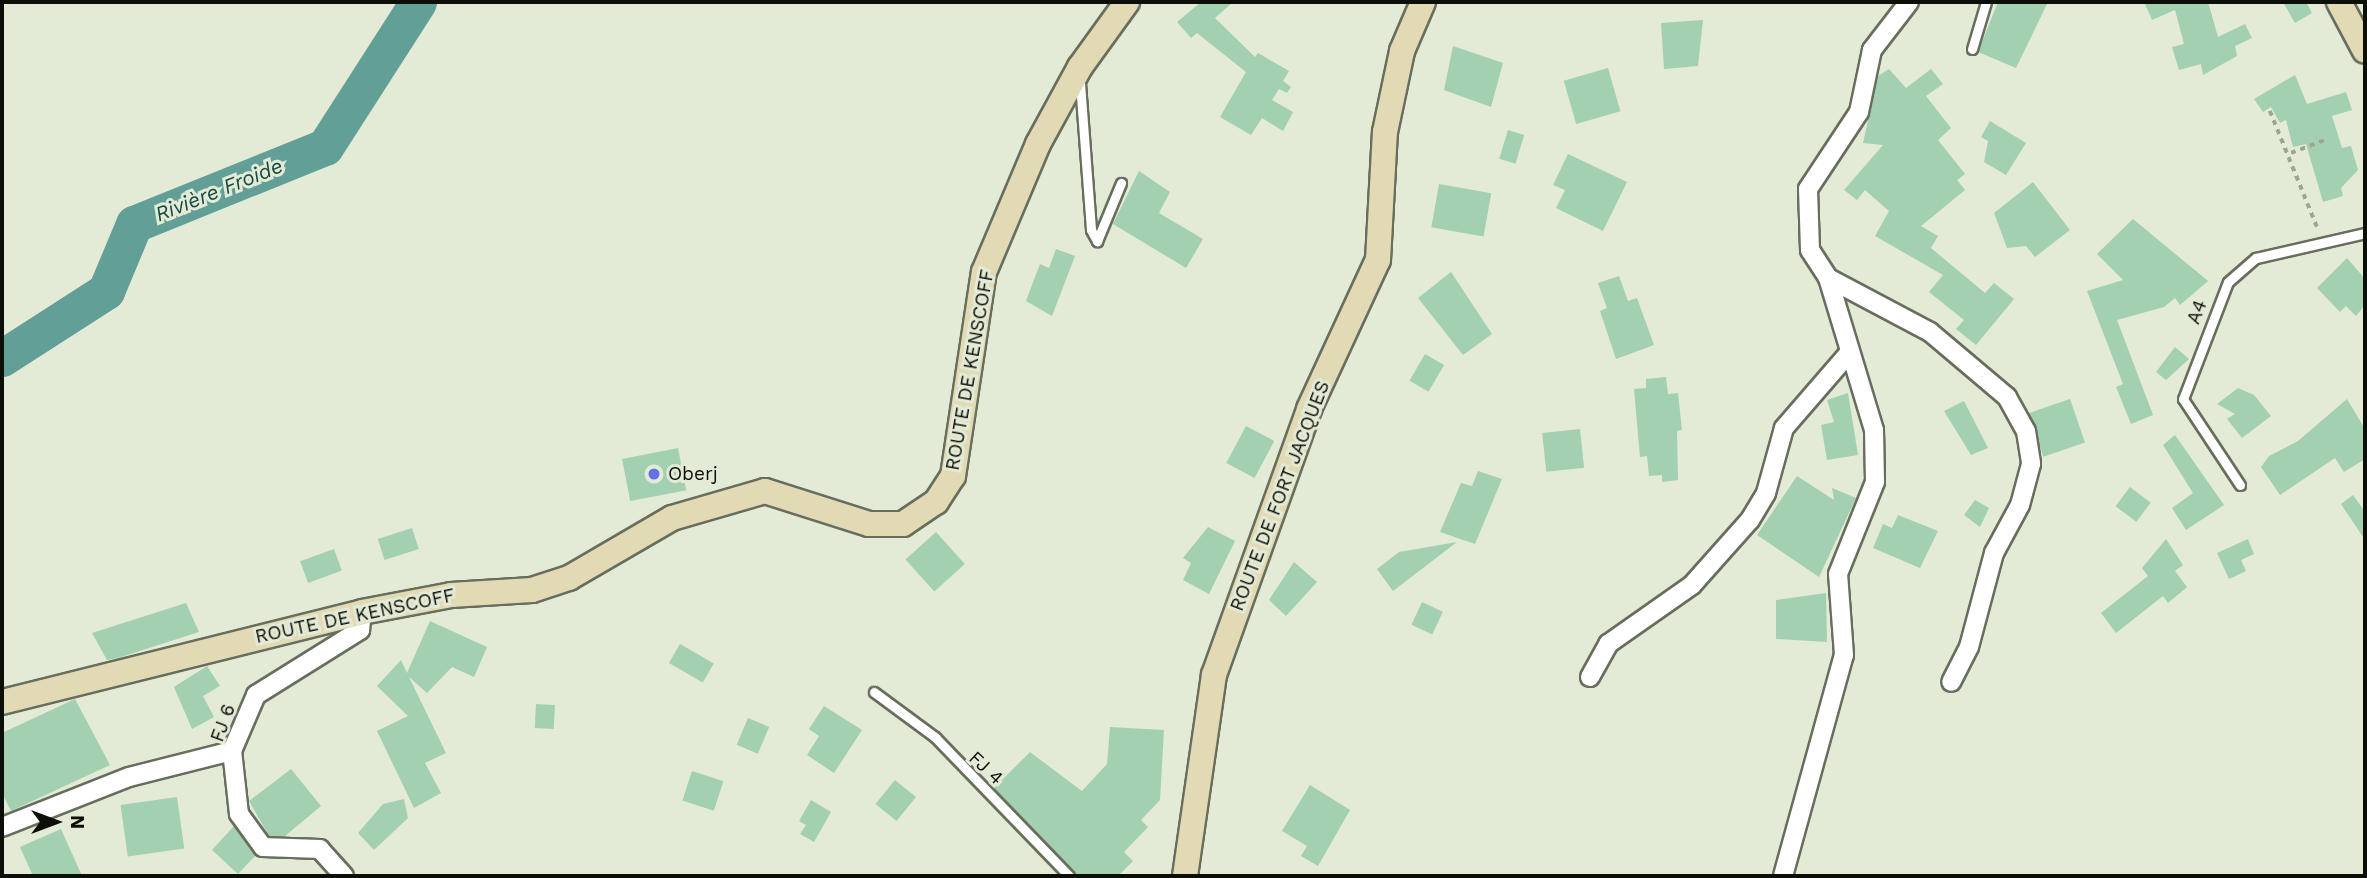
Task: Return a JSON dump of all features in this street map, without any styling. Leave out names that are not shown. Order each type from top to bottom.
[{"type":"main road","name":"ROUTE DE KENSCOFF","points":[[2,702],[362,612],[452,595],[532,590],[569,578],[672,518],[765,491],[869,524],[903,524],[936,502],[953,476],[984,272],[1038,144],[1080,67],[1127,2]]},
{"type":"main road","name":"ROUTE DE FORT JACQUES","points":[[1185,876],[1214,675],[1309,409],[1378,260],[1385,132],[1402,51],[1423,2]]},
{"type":"main road","points":[[2339,2],[2365,51]]},
{"type":"street","points":[[1783,876],[1844,655],[1838,574],[1875,482],[1874,430],[1848,354],[1828,278],[1810,250],[1808,189],[1859,112],[1872,50],[1909,2]]},
{"type":"street","points":[[1828,278],[1930,332],[2007,397],[2026,431],[2031,464],[2020,505],[1994,553],[1969,646],[1951,682]]},
{"type":"street","points":[[1590,677],[1608,644],[1692,585],[1750,520],[1766,493],[1784,428],[1848,354]]},
{"type":"street","name":"FJ 6","points":[[344,876],[320,849],[263,847],[239,814],[232,751],[256,695],[360,630],[362,612]]},
{"type":"street","points":[[2,827],[129,777],[232,751]]},
{"type":"lane","points":[[1972,49],[1986,2]]},
{"type":"lane","points":[[1080,67],[1091,230],[1097,241],[1121,183]]},
{"type":"lane","name":"A4","points":[[2240,485],[2183,399],[2228,282],[2256,258],[2365,233]]},
{"type":"lane","name":"FJ 4","points":[[874,692],[935,737],[1069,876]]},
{"type":"path","points":[[2270,111],[2291,153],[2322,243]]},
{"type":"path","points":[[2291,153],[2327,139]]},
{"type":"building","points":[[1201,2],[1233,2],[1215,18],[1255,57],[1258,53],[1289,71],[1283,81],[1291,87],[1287,93],[1279,89],[1272,100],[1293,112],[1283,131],[1262,118],[1251,135],[1220,117],[1246,72],[1197,33],[1191,38],[1177,22]]},
{"type":"building","points":[[1998,2],[2048,2],[2016,68],[1978,52]]},
{"type":"building","points":[[2144,2],[2208,2],[2218,37],[2245,24],[2252,38],[2235,46],[2237,56],[2203,75],[2201,64],[2179,70],[2172,47],[2184,44],[2175,10],[2152,20]]},
{"type":"building","points":[[2283,2],[2306,2],[2312,13],[2295,23]]},
{"type":"building","points":[[1703,20],[1698,66],[1664,69],[1661,23]]},
{"type":"building","points":[[1453,46],[1503,63],[1491,107],[1444,90]]},
{"type":"building","points":[[1608,68],[1620,111],[1576,124],[1564,81]]},
{"type":"building","points":[[1889,69],[1906,88],[1931,69],[1943,84],[1926,96],[1951,128],[1938,140],[1965,174],[1957,180],[1965,190],[1921,226],[1938,236],[1931,248],[1985,293],[1994,283],[2014,299],[1976,345],[1956,329],[1964,320],[1929,292],[1943,275],[1875,236],[1889,211],[1865,190],[1857,200],[1844,190],[1883,145],[1863,143],[1878,76]]},
{"type":"building","points":[[2295,75],[2307,104],[2346,92],[2352,110],[2332,116],[2342,148],[2351,146],[2358,170],[2341,188],[2343,196],[2323,202],[2306,144],[2293,147],[2286,120],[2280,123],[2271,107],[2263,112],[2254,99]]},
{"type":"building","points":[[1990,121],[2026,143],[2006,175],[1984,162],[1988,141],[1981,137]]},
{"type":"building","points":[[1508,130],[1524,135],[1515,164],[1499,159]]},
{"type":"building","points":[[1568,154],[1627,182],[1603,231],[1556,208],[1565,190],[1553,185]]},
{"type":"building","points":[[1139,171],[1170,192],[1159,213],[1203,239],[1186,268],[1113,224]]},
{"type":"building","points":[[2033,182],[2070,230],[2035,257],[2026,246],[2007,248],[1994,213]]},
{"type":"building","points":[[1439,184],[1491,193],[1484,237],[1431,227]]},
{"type":"building","points":[[2133,219],[2208,281],[2180,305],[2175,298],[2164,307],[2117,320],[2153,415],[2131,424],[2116,387],[2123,384],[2087,291],[2123,280],[2097,254]]},
{"type":"building","points":[[1056,249],[1075,256],[1052,316],[1026,301],[1040,264],[1049,268]]},
{"type":"building","points":[[2347,258],[2365,279],[2365,305],[2356,316],[2346,306],[2340,312],[2317,288]]},
{"type":"building","points":[[1451,272],[1492,334],[1463,355],[1418,298]]},
{"type":"building","points":[[1619,276],[1628,301],[1637,298],[1654,345],[1616,359],[1600,311],[1607,308],[1598,283]]},
{"type":"building","points":[[2175,347],[2189,359],[2166,380],[2156,372]]},
{"type":"building","points":[[1425,354],[1444,365],[1429,392],[1410,381]]},
{"type":"building","points":[[1666,377],[1668,394],[1678,393],[1682,430],[1677,431],[1678,480],[1662,482],[1662,475],[1649,476],[1647,456],[1640,457],[1634,389],[1646,388],[1646,379]]},
{"type":"building","points":[[2238,388],[2254,395],[2271,416],[2242,438],[2227,419],[2235,414],[2217,404]]},
{"type":"building","points":[[1848,393],[1858,455],[1827,460],[1821,425],[1834,422],[1827,400]]},
{"type":"building","points":[[2070,399],[2085,442],[2043,457],[2028,413]]},
{"type":"building","points":[[2347,399],[2365,429],[2365,459],[2344,472],[2335,458],[2280,495],[2261,467],[2269,456],[2298,441]]},
{"type":"building","points":[[1964,401],[1988,448],[1971,455],[1944,411]]},
{"type":"building","points":[[1246,426],[1274,441],[1255,478],[1226,463]]},
{"type":"building","points":[[1580,429],[1584,468],[1546,472],[1542,433]]},
{"type":"building","points":[[2175,435],[2224,505],[2186,530],[2172,508],[2193,493],[2163,445]]},
{"type":"building","name":"Oberj","points":[[678,448],[686,490],[630,501],[622,459]]},
{"type":"building","points":[[1478,471],[1502,479],[1475,544],[1440,532],[1461,483],[1472,486]]},
{"type":"building","points":[[1797,476],[1834,500],[1832,488],[1856,498],[1819,577],[1757,535]]},
{"type":"building","points":[[2130,487],[2151,503],[2136,522],[2116,506]]},
{"type":"building","points":[[2353,495],[2365,512],[2365,540],[2341,504]]},
{"type":"building","points":[[1975,500],[1989,508],[1980,527],[1964,515]]},
{"type":"building","points":[[1898,515],[1938,531],[1920,568],[1873,548],[1883,524],[1892,528]]},
{"type":"building","points":[[1208,527],[1235,541],[1209,594],[1183,580],[1191,563],[1183,558]]},
{"type":"building","points":[[412,528],[419,549],[385,560],[378,539]]},
{"type":"building","points":[[936,532],[965,564],[934,591],[906,559]]},
{"type":"building","points":[[2166,539],[2183,565],[2175,571],[2187,587],[2168,603],[2163,596],[2116,633],[2101,613],[2148,576],[2142,568]]},
{"type":"building","points":[[2248,539],[2254,554],[2241,560],[2246,571],[2229,579],[2217,553]]},
{"type":"building","points":[[1457,542],[1393,591],[1377,569],[1399,552]]},
{"type":"building","points":[[334,549],[342,571],[308,583],[300,561]]},
{"type":"building","points":[[1294,562],[1317,582],[1286,616],[1269,600]]},
{"type":"building","points":[[1826,593],[1827,642],[1776,639],[1776,600]]},
{"type":"building","points":[[1422,602],[1443,612],[1432,634],[1411,625]]},
{"type":"building","points":[[186,603],[199,632],[107,660],[92,633]]},
{"type":"building","points":[[430,621],[487,647],[474,677],[452,667],[427,693],[409,677],[446,753],[425,763],[441,793],[414,808],[377,731],[408,716],[377,686],[401,660],[407,673]]},
{"type":"building","points":[[680,644],[714,664],[703,683],[669,663]]},
{"type":"building","points":[[207,666],[220,686],[203,696],[214,717],[192,729],[174,687]]},
{"type":"building","points":[[75,699],[110,765],[11,811],[2,793],[2,733]]},
{"type":"building","points":[[536,704],[555,705],[554,729],[535,728]]},
{"type":"building","points":[[824,706],[862,730],[834,773],[807,755],[819,736],[809,729]]},
{"type":"building","points":[[748,718],[769,727],[758,754],[737,745]]},
{"type":"building","points":[[1110,727],[1164,730],[1160,800],[1141,820],[1148,827],[1124,852],[1133,861],[1118,876],[1076,876],[994,788],[1030,752],[1082,791],[1107,764]]},
{"type":"building","points":[[291,769],[321,806],[285,836],[269,836],[249,801]]},
{"type":"building","points":[[692,771],[723,781],[714,811],[682,800]]},
{"type":"building","points":[[895,780],[916,797],[896,821],[875,804]]},
{"type":"building","points":[[1310,785],[1350,810],[1318,866],[1301,856],[1307,846],[1282,831]]},
{"type":"building","points":[[177,797],[184,848],[128,856],[121,805]]},
{"type":"building","points":[[404,799],[408,818],[374,850],[358,833],[383,804]]},
{"type":"building","points":[[811,800],[831,812],[814,842],[800,834],[806,825],[799,821]]},
{"type":"building","points":[[234,826],[256,855],[238,874],[212,850]]},
{"type":"building","points":[[61,829],[82,876],[33,876],[20,847]]},
{"type":"waterway","name":"Rivière Froide","points":[[2,358],[106,291],[134,224],[325,147],[418,2]]},
{"type":"place","name":"Oberj","points":[[654,474]]}]
